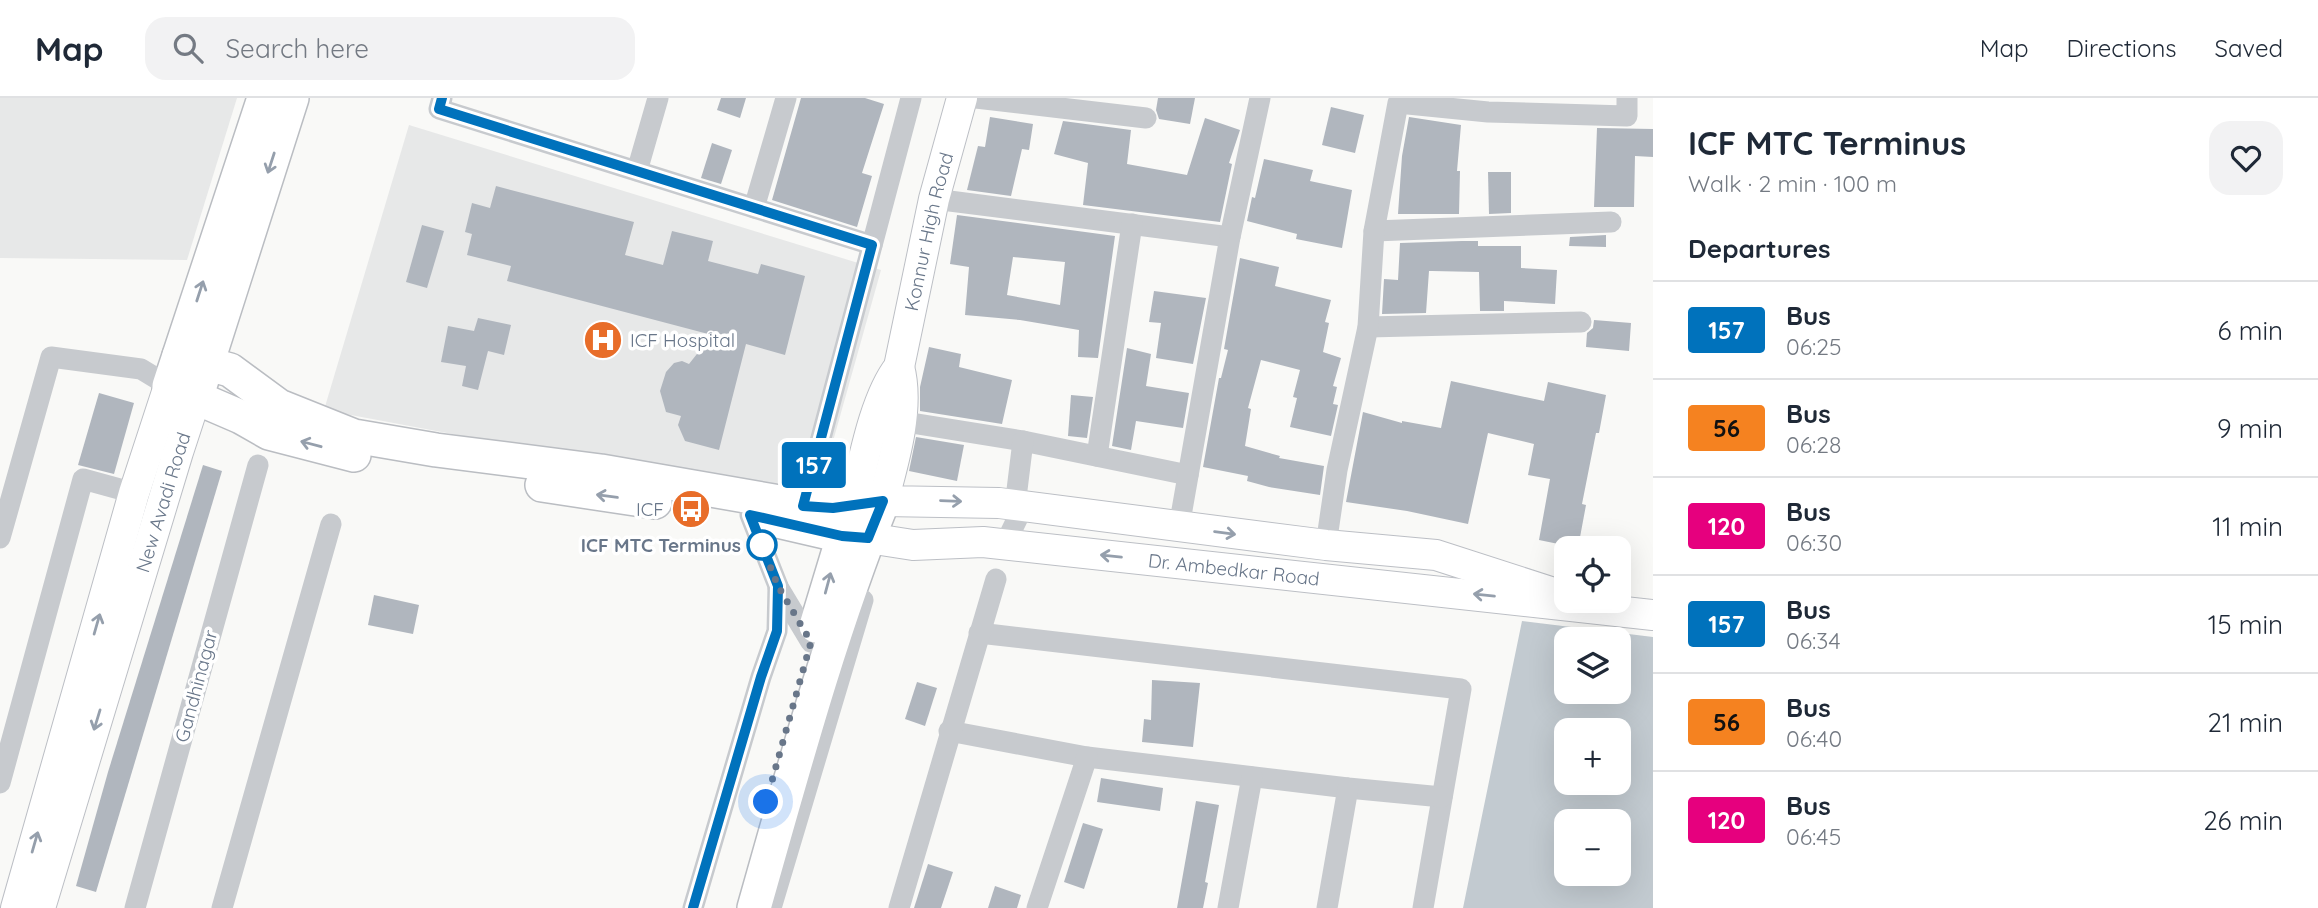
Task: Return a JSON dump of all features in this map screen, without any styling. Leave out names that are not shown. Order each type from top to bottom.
[{"type":"main road","name":"New Avadi Road","points":[[40,908],[178,452],[179,374],[264,98]]},
{"type":"main road","name":"New Avadi Road","points":[[16,908],[134,493],[179,374],[292,98]]},
{"type":"main road","name":"Konnur High Road","points":[[868,503],[867,445],[889,380],[899,367],[934,199],[962,98]]},
{"type":"main road","name":"Konnur High Road","points":[[868,503],[895,455],[904,383],[899,367]]},
{"type":"main road","points":[[179,374],[230,370],[279,406],[354,436],[436,450],[601,471],[803,506],[833,508],[868,503],[861,546],[754,908]]},
{"type":"main road","points":[[179,374],[269,433],[354,456],[750,515],[861,546]]},
{"type":"main road","name":"Dr. Ambedkar Road","points":[[868,503],[946,501],[1019,507],[1326,545],[1436,555],[1554,593]]},
{"type":"main road","name":"Dr. Ambedkar Road","points":[[861,546],[983,542],[1554,601]]},
{"type":"main road","points":[[735,908],[811,642],[861,546]]},
{"type":"main road","name":"Dr. Ambedkar Road","points":[[1631,611],[1653,615]]},
{"type":"street","points":[[442,98],[439,109],[872,245]]},
{"type":"street","points":[[637,172],[658,98]]},
{"type":"street","points":[[754,208],[786,98]]},
{"type":"street","points":[[803,506],[911,98]]},
{"type":"street","points":[[976,98],[1146,118]]},
{"type":"street","points":[[1179,527],[1230,237],[1259,98]]},
{"type":"street","points":[[1326,545],[1337,470],[1368,327],[1374,231],[1398,101],[1488,112],[1626,116],[1627,98]]},
{"type":"street","points":[[934,199],[1230,237]]},
{"type":"street","points":[[1374,231],[1611,222]]},
{"type":"street","points":[[1097,456],[1132,224]]},
{"type":"street","points":[[1368,327],[1581,322]]},
{"type":"street","points":[[0,538],[51,357],[179,374]]},
{"type":"street","points":[[899,421],[1023,441],[1188,475]]},
{"type":"street","points":[[1005,544],[1019,507],[1023,441]]},
{"type":"street","name":"Gandhinagar","points":[[135,908],[258,465]]},
{"type":"street","points":[[0,783],[83,479],[134,493]]},
{"type":"street","points":[[750,515],[778,586],[811,642]]},
{"type":"street","points":[[222,908],[331,524]]},
{"type":"street","points":[[771,908],[861,546]]},
{"type":"street","points":[[899,908],[996,579]]},
{"type":"street","points":[[693,908],[777,631],[778,586]]},
{"type":"street","points":[[979,633],[1461,689],[1423,908]]},
{"type":"street","points":[[949,731],[1087,757],[1348,789],[1442,797]]},
{"type":"street","points":[[1037,908],[1087,757]]},
{"type":"street","points":[[1228,908],[1252,777]]},
{"type":"street","points":[[1327,908],[1348,789]]},
{"type":"shaded area","points":[[0,98],[237,98],[187,260],[0,258]]},
{"type":"shaded area","name":"ICF Hospital","points":[[409,125],[881,270],[816,502],[324,410]]},
{"type":"shaded area","points":[[1522,621],[1571,627],[1554,627],[1554,704],[1631,704],[1631,634],[1653,637],[1653,908],[1463,908]]},
{"type":"building","points":[[721,98],[746,98],[740,118],[717,110]]},
{"type":"building","points":[[801,98],[865,98],[884,104],[862,173],[872,176],[857,227],[772,200]]},
{"type":"building","points":[[1158,98],[1195,98],[1190,124],[1159,119],[1156,110]]},
{"type":"building","points":[[1331,107],[1364,115],[1355,153],[1322,145]]},
{"type":"building","points":[[990,117],[1033,124],[1029,150],[1022,149],[1011,196],[967,190],[978,146],[985,147]]},
{"type":"building","points":[[1409,117],[1461,125],[1457,171],[1460,171],[1459,214],[1398,214],[1402,156]]},
{"type":"building","points":[[1205,118],[1240,130],[1229,163],[1232,164],[1220,222],[1083,205],[1088,163],[1054,154],[1063,121],[1131,130],[1127,164],[1187,175]]},
{"type":"building","points":[[1597,128],[1653,129],[1653,157],[1635,156],[1634,207],[1594,207]]},
{"type":"building","points":[[712,143],[732,150],[721,184],[701,178]]},
{"type":"building","points":[[1264,159],[1313,170],[1310,181],[1352,190],[1342,248],[1296,239],[1297,234],[1247,221]]},
{"type":"building","points":[[1488,172],[1511,172],[1511,213],[1489,214]]},
{"type":"building","points":[[496,186],[634,222],[625,255],[663,265],[672,231],[713,241],[708,261],[758,274],[761,264],[805,276],[785,355],[746,344],[719,450],[685,441],[678,425],[681,416],[666,412],[660,391],[666,372],[674,363],[682,361],[689,364],[712,335],[507,281],[511,266],[467,255],[472,234],[465,232],[472,203],[490,208]]},
{"type":"building","points":[[957,215],[1115,236],[1098,358],[1078,357],[1079,330],[1020,320],[965,315],[969,267],[950,264]],"holes":[[[1013,257],[1065,262],[1060,305],[1007,295]]]},
{"type":"building","points":[[422,225],[444,231],[427,288],[406,282]]},
{"type":"building","points":[[1606,235],[1606,247],[1569,246],[1570,237]]},
{"type":"building","points":[[1478,241],[1478,246],[1521,246],[1521,268],[1557,270],[1555,304],[1504,301],[1504,311],[1480,311],[1479,272],[1429,271],[1426,313],[1382,314],[1384,279],[1398,280],[1400,243]]},
{"type":"building","points":[[1240,258],[1279,267],[1275,286],[1331,300],[1325,322],[1329,323],[1323,352],[1341,358],[1333,386],[1337,387],[1333,404],[1338,405],[1331,436],[1290,427],[1297,398],[1293,397],[1300,370],[1261,360],[1248,408],[1251,409],[1245,446],[1280,456],[1279,458],[1324,466],[1320,495],[1269,487],[1247,481],[1248,476],[1203,467],[1219,378],[1228,350],[1224,349]]},
{"type":"building","points":[[1154,291],[1206,298],[1193,364],[1156,358],[1161,323],[1149,322]]},
{"type":"building","points":[[478,318],[511,325],[504,355],[488,351],[478,390],[462,386],[466,366],[441,362],[448,326],[474,331]]},
{"type":"building","points":[[1594,320],[1631,323],[1629,351],[1586,347],[1587,333],[1593,328]]},
{"type":"building","points":[[929,347],[961,354],[959,367],[1012,380],[1002,424],[920,411],[920,387]]},
{"type":"building","points":[[1127,348],[1151,354],[1146,386],[1189,393],[1183,428],[1136,421],[1131,450],[1112,446]]},
{"type":"building","points":[[1451,381],[1544,401],[1548,382],[1606,395],[1582,504],[1586,505],[1580,536],[1554,536],[1554,543],[1539,540],[1550,479],[1528,475],[1534,444],[1488,433],[1468,524],[1346,502],[1363,412],[1402,423],[1441,428]]},
{"type":"building","points":[[99,393],[134,403],[114,474],[78,465]]},
{"type":"building","points":[[1071,395],[1093,397],[1087,438],[1068,436]]},
{"type":"building","points":[[916,437],[964,445],[957,481],[909,471]]},
{"type":"building","points":[[203,465],[222,471],[96,892],[76,886],[108,772]]},
{"type":"building","points":[[374,595],[419,605],[413,634],[368,625]]},
{"type":"building","points":[[1152,680],[1200,683],[1193,747],[1142,742],[1144,719],[1151,720]]},
{"type":"building","points":[[917,682],[937,688],[925,726],[905,719]]},
{"type":"building","points":[[1101,778],[1163,788],[1160,811],[1097,802]]},
{"type":"building","points":[[1196,801],[1219,805],[1205,882],[1208,883],[1203,908],[1177,908]]},
{"type":"building","points":[[1083,823],[1103,829],[1084,889],[1064,882]]},
{"type":"building","points":[[928,864],[953,872],[941,908],[914,908]]},
{"type":"building","points":[[995,886],[1021,895],[1017,908],[988,908]]},
{"type":"bus line","name":"157","points":[[442,98],[439,109],[872,245],[803,506],[833,508],[883,501],[868,538],[842,536],[750,515],[778,586],[777,631],[693,908]]},
{"type":"place","name":"ICF Hospital","points":[[603,340]]},
{"type":"place","name":"ICF","points":[[691,509]]},
{"type":"place","name":"ICF MTC Terminus","points":[[762,545]]},
{"type":"route","points":[[762,545],[759,539],[778,586],[811,642],[766,802]]}]
